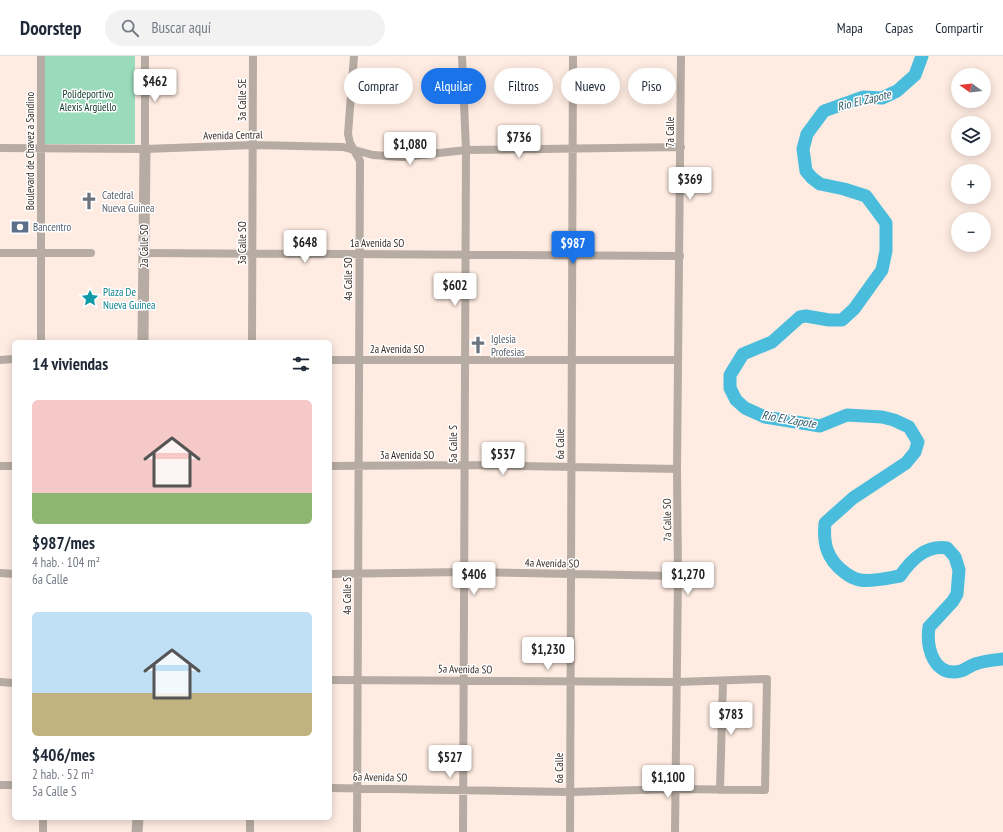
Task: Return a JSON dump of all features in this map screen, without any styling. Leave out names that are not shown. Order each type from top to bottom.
[{"type":"street","name":"Boulevard de Chavez a Sandino","points":[[40,56],[41,340]]},
{"type":"street","points":[[145,56],[145,149]]},
{"type":"street","name":"3a Calle SE","points":[[253,56],[253,145]]},
{"type":"street","name":"4a Calle SO","points":[[354,56],[348,134],[350,143],[360,161],[358,360]]},
{"type":"street","name":"5a Calle S","points":[[462,56],[466,150],[463,832]]},
{"type":"street","name":"6a Calle","points":[[570,832],[573,147],[572,56]]},
{"type":"street","name":"7a Calle","points":[[680,256],[682,56]]},
{"type":"street","name":"Avenida Central","points":[[0,148],[145,149],[253,145],[343,147],[355,151],[403,157],[466,150],[573,147],[681,147]]},
{"type":"street","name":"3a Calle SO","points":[[252,340],[253,145]]},
{"type":"street","name":"2a Calle SO","points":[[143,340],[145,149]]},
{"type":"street","points":[[0,253],[91,253]]},
{"type":"street","name":"1a Avenida SO","points":[[144,253],[680,256]]},
{"type":"street","name":"7a Calle SO","points":[[675,832],[680,256]]},
{"type":"street","points":[[0,360],[12,360]]},
{"type":"street","name":"2a Avenida SO","points":[[332,360],[678,360]]},
{"type":"street","name":"4a Calle S","points":[[357,832],[358,360]]},
{"type":"street","name":"3a Avenida SO","points":[[332,466],[464,465],[677,469]]},
{"type":"street","points":[[0,466],[12,466]]},
{"type":"street","name":"4a Avenida SO","points":[[332,574],[464,572],[678,576]]},
{"type":"street","points":[[0,573],[12,574]]},
{"type":"street","name":"5a Avenida SO","points":[[332,680],[677,682],[767,679],[765,790]]},
{"type":"street","points":[[720,790],[723,681]]},
{"type":"street","points":[[0,682],[12,683]]},
{"type":"street","points":[[0,785],[12,785]]},
{"type":"street","name":"6a Avenida SO","points":[[332,788],[570,792],[676,789],[765,790]]},
{"type":"street","points":[[42,832],[43,820]]},
{"type":"street","points":[[137,832],[138,820]]},
{"type":"street","points":[[250,820],[250,832]]},
{"type":"green space","name":"Polideportivo Alexis Argüello","points":[[42,56],[135,56],[135,144],[41,144]]},
{"type":"waterway","name":"Rio El Zapote","points":[[922,56],[915,75],[897,91],[882,98],[863,97],[824,111],[807,134],[803,149],[806,171],[812,178],[820,184],[844,189],[866,196],[886,223],[886,251],[882,270],[854,309],[842,320],[829,320],[806,316],[800,317],[772,342],[743,354],[730,375],[730,388],[736,400],[745,408],[765,417],[820,426],[847,415],[882,417],[894,420],[909,427],[918,442],[915,452],[906,463],[853,498],[825,523],[827,550],[838,567],[848,575],[858,580],[880,580],[900,576],[909,564],[920,554],[926,551],[947,548],[955,557],[959,570],[957,594],[953,601],[929,627],[929,644],[934,660],[938,666],[944,670],[952,672],[961,671],[978,663],[1003,659]]},
{"type":"place","name":"Catedral Nueva Guinea","points":[[89,201]]},
{"type":"place","name":"Bancentro","points":[[20,227]]},
{"type":"place","name":"Plaza De Nueva Guinea","points":[[90,298]]},
{"type":"place","name":"Iglesia Profesias","points":[[478,345]]}]
